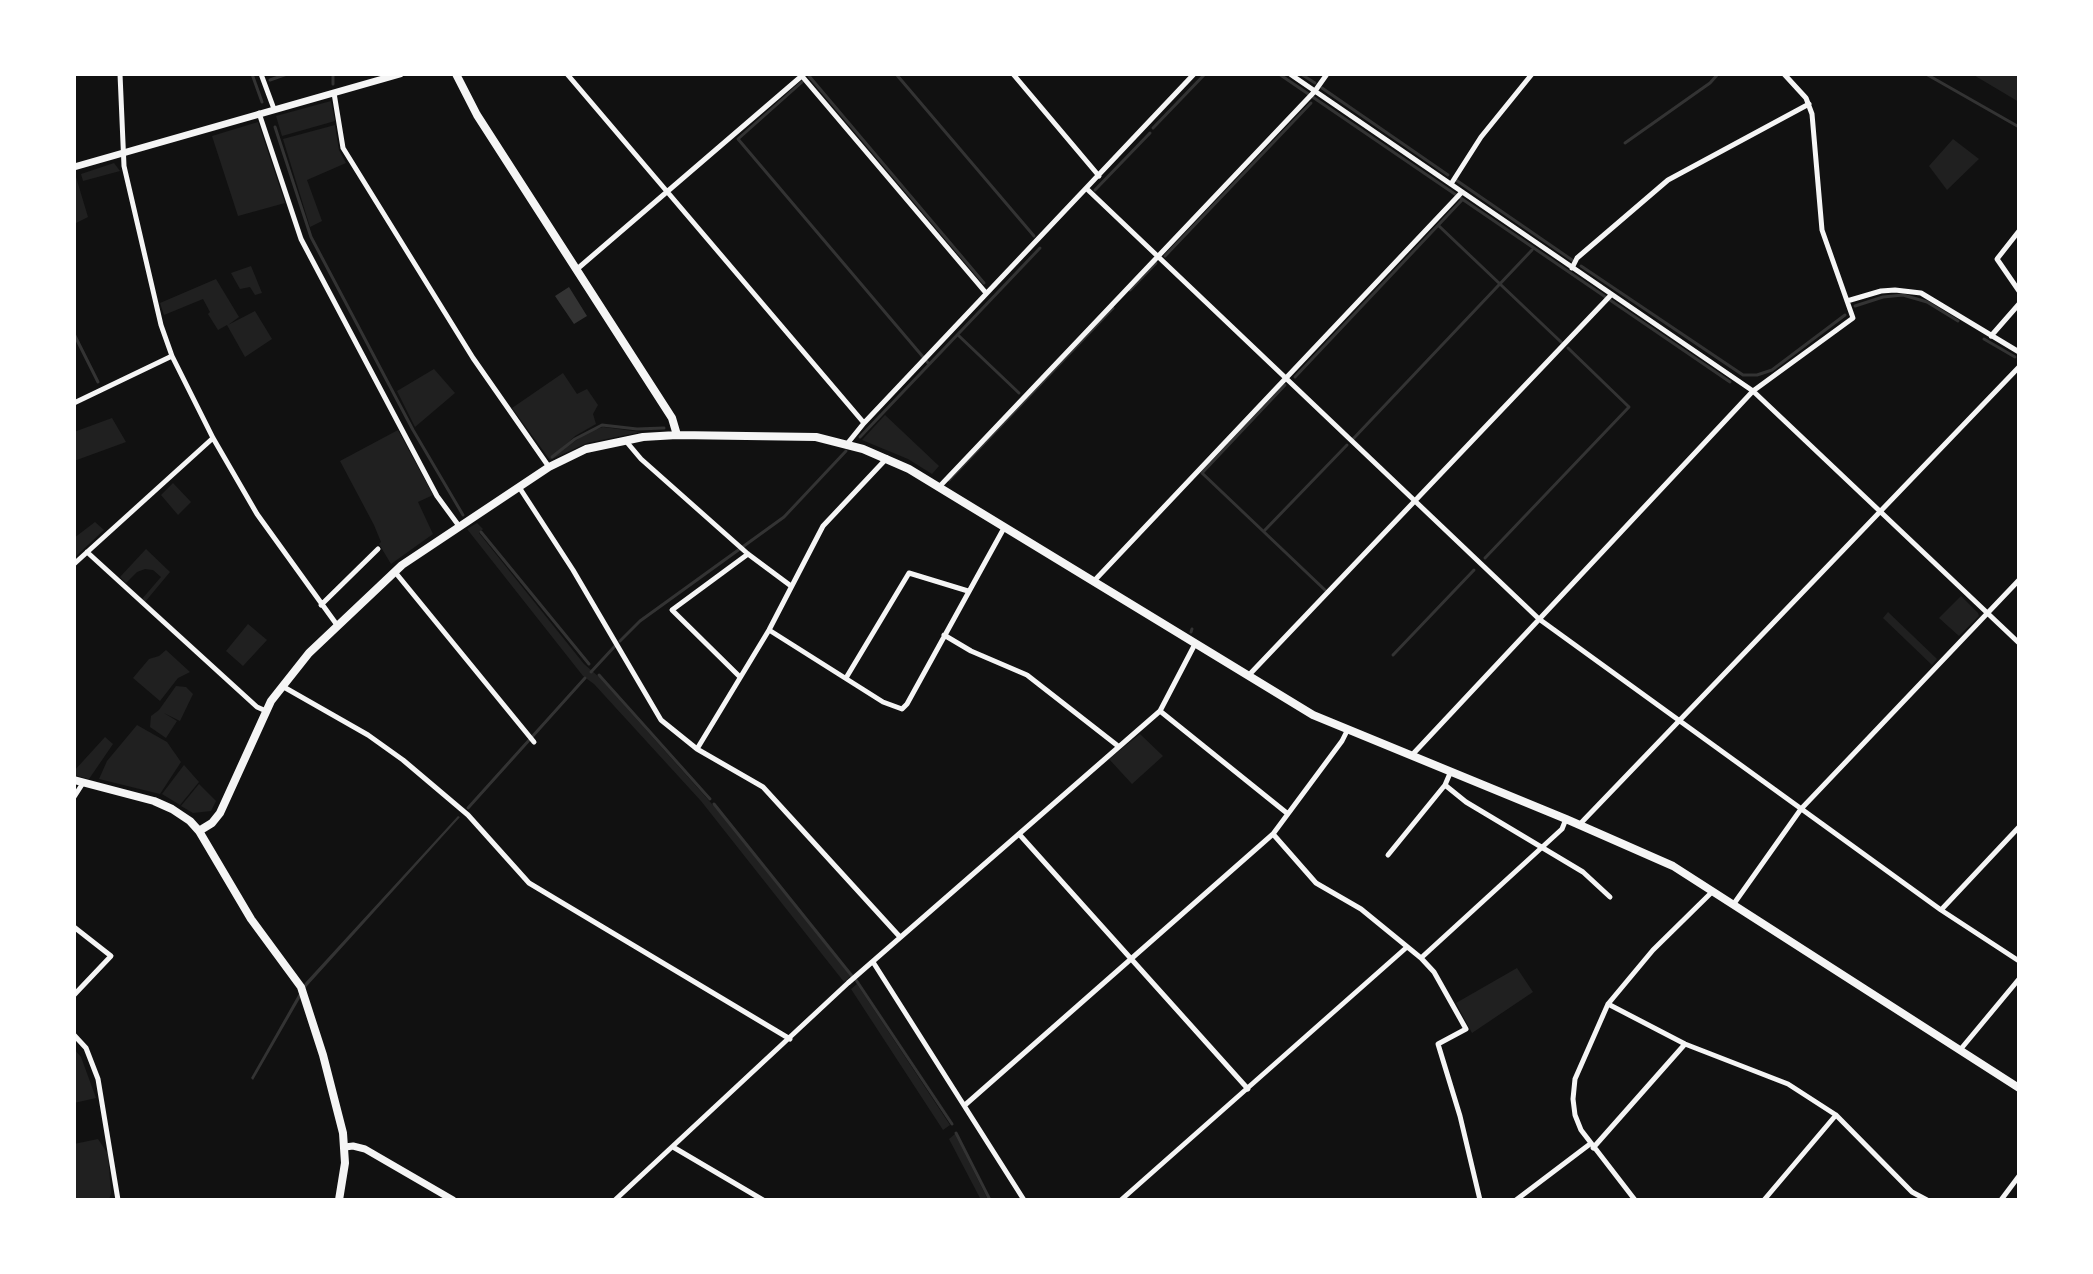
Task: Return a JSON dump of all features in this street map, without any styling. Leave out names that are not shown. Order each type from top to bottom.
[{"type":"main road","points":[[456,74],[477,115],[672,418],[677,435]]},
{"type":"main road","points":[[199,831],[220,813],[266,711],[281,686],[309,653],[394,571],[459,526],[549,467],[586,449],[625,440],[677,435],[797,436],[847,444],[887,458],[940,486],[1313,715],[1580,824],[1673,866],[2019,1088]]},
{"type":"main road","points":[[79,782],[164,804],[181,814],[199,831],[237,897],[305,995],[336,1099],[345,1147],[339,1200]]},
{"type":"street","points":[[120,74],[123,153],[161,325],[172,356],[213,438],[273,539],[337,625]]},
{"type":"street","points":[[261,74],[274,109]]},
{"type":"street","points":[[74,167],[400,74]]},
{"type":"street","points":[[567,74],[864,423]]},
{"type":"street","points":[[575,270],[802,74],[986,293]]},
{"type":"street","points":[[1013,74],[1099,176]]},
{"type":"street","points":[[847,444],[1194,74]]},
{"type":"street","points":[[1290,74],[1753,391],[2019,643]]},
{"type":"street","points":[[940,486],[1315,91],[1327,74]]},
{"type":"street","points":[[1451,184],[1481,137],[1532,74]]},
{"type":"street","points":[[1412,755],[1753,391],[1853,318],[1822,230],[1809,104],[1784,74]]},
{"type":"street","points":[[334,92],[343,148],[473,358],[549,467]]},
{"type":"street","points":[[1572,268],[1577,258],[1668,180],[1809,104]]},
{"type":"street","points":[[259,113],[301,239],[437,496],[459,526]]},
{"type":"street","points":[[1087,189],[1539,619],[1941,910],[2019,961]]},
{"type":"street","points":[[1094,581],[1462,192]]},
{"type":"street","points":[[2019,231],[1997,259],[2019,291]]},
{"type":"street","points":[[1847,301],[1881,291],[1921,293],[2019,352]]},
{"type":"street","points":[[1247,677],[1611,295]]},
{"type":"street","points":[[1991,336],[2019,304]]},
{"type":"street","points":[[74,403],[172,356]]},
{"type":"street","points":[[1580,824],[2019,367]]},
{"type":"street","points":[[74,564],[213,438]]},
{"type":"street","points":[[625,440],[641,459],[748,554],[791,586]]},
{"type":"street","points":[[697,749],[769,630],[823,526],[887,458]]},
{"type":"street","points":[[519,487],[573,570],[655,710],[670,728],[697,749],[763,787],[900,937]]},
{"type":"street","points":[[769,630],[883,702],[902,709],[1005,527]]},
{"type":"street","points":[[321,605],[378,549]]},
{"type":"street","points":[[87,552],[257,707],[266,711]]},
{"type":"street","points":[[740,677],[672,610],[748,554]]},
{"type":"street","points":[[394,571],[534,742]]},
{"type":"street","points":[[846,678],[909,573],[968,591]]},
{"type":"street","points":[[1733,905],[1801,809],[2019,580]]},
{"type":"street","points":[[944,635],[971,651],[1027,675],[1118,746]]},
{"type":"street","points":[[615,1200],[900,937],[1160,711],[1195,644]]},
{"type":"street","points":[[281,686],[368,735],[403,760],[468,815],[529,883],[790,1039]]},
{"type":"street","points":[[1160,711],[1288,814]]},
{"type":"street","points":[[965,1105],[1273,834],[1348,729]]},
{"type":"street","points":[[1388,855],[1445,785],[1451,771]]},
{"type":"street","points":[[74,797],[79,782]]},
{"type":"street","points":[[1445,785],[1466,802],[1583,872],[1610,897]]},
{"type":"street","points":[[1421,958],[1562,829],[1566,819]]},
{"type":"street","points":[[1941,910],[2019,827]]},
{"type":"street","points":[[1019,834],[1248,1089]]},
{"type":"street","points":[[1273,834],[1316,883],[1361,909],[1434,972],[1466,1029],[1438,1044],[1460,1116],[1480,1200]]},
{"type":"street","points":[[1635,1200],[1591,1146],[1575,1115],[1575,1079],[1608,1004],[1653,950],[1712,892]]},
{"type":"street","points":[[74,927],[111,956],[74,995]]},
{"type":"street","points":[[1121,1200],[1407,947]]},
{"type":"street","points":[[873,962],[1024,1200]]},
{"type":"street","points":[[1960,1050],[2019,979]]},
{"type":"street","points":[[1608,1004],[1685,1044],[1780,1080],[1836,1115],[1912,1192],[1927,1200]]},
{"type":"street","points":[[74,1035],[86,1048],[98,1079],[118,1200]]},
{"type":"street","points":[[1516,1200],[1591,1146],[1685,1044]]},
{"type":"street","points":[[1764,1200],[1836,1115]]},
{"type":"street","points":[[345,1147],[365,1149],[453,1200]]},
{"type":"street","points":[[673,1147],[763,1200]]},
{"type":"street","points":[[2001,1200],[2019,1176]]},
{"type":"shaded area","points":[[1973,74],[2019,74],[2019,102],[1977,77]]},
{"type":"shaded area","points":[[331,101],[335,121],[282,136],[276,116]]},
{"type":"shaded area","points":[[258,122],[285,203],[238,216],[212,136]]},
{"type":"shaded area","points":[[335,125],[339,150],[346,163],[307,180],[322,221],[310,227],[283,139]]},
{"type":"shaded area","points":[[1953,139],[1979,159],[1947,190],[1929,166]]},
{"type":"shaded area","points":[[114,163],[120,171],[83,181],[81,174]]},
{"type":"shaded area","points":[[74,177],[88,217],[74,224]]},
{"type":"shaded area","points":[[251,266],[262,293],[255,295],[250,287],[240,289],[231,273]]},
{"type":"shaded area","points":[[216,279],[239,317],[228,325],[255,311],[272,339],[245,357],[227,325],[218,330],[203,299],[164,315],[160,303]]},
{"type":"shaded area","points":[[569,287],[587,316],[574,324],[555,296]]},
{"type":"shaded area","points":[[434,369],[455,393],[415,427],[397,391]]},
{"type":"shaded area","points":[[563,373],[577,394],[587,389],[598,405],[593,414],[596,424],[575,436],[552,458],[589,431],[603,427],[641,432],[587,443],[550,460],[512,408]]},
{"type":"shaded area","points":[[885,415],[939,466],[932,474],[908,459],[862,440]]},
{"type":"shaded area","points":[[112,418],[126,442],[74,461],[74,432]]},
{"type":"shaded area","points":[[398,430],[433,495],[418,502],[433,534],[391,564],[340,461]]},
{"type":"shaded area","points":[[173,483],[191,502],[178,515],[161,495]]},
{"type":"shaded area","points":[[95,522],[104,530],[74,558],[74,538]]},
{"type":"shaded area","points":[[477,523],[483,529],[479,533],[584,664],[736,831],[851,976],[844,982],[701,801],[594,684],[583,676],[467,529]]},
{"type":"shaded area","points":[[146,549],[170,572],[145,602],[142,599],[161,577],[153,570],[145,569],[126,583],[120,577]]},
{"type":"shaded area","points":[[1961,596],[1979,616],[1959,636],[1939,618]]},
{"type":"shaded area","points":[[1888,612],[1937,659],[1932,665],[1883,618]]},
{"type":"shaded area","points":[[248,624],[267,640],[243,666],[226,651]]},
{"type":"shaded area","points":[[166,650],[190,672],[178,678],[160,701],[133,678],[149,659]]},
{"type":"shaded area","points":[[176,686],[186,687],[193,694],[180,721],[164,713],[177,721],[166,738],[150,727],[151,716]]},
{"type":"shaded area","points":[[137,725],[167,742],[181,762],[160,794],[99,779],[107,761]]},
{"type":"shaded area","points":[[1140,734],[1163,756],[1132,784],[1109,759]]},
{"type":"shaded area","points":[[105,737],[113,744],[89,779],[74,775],[74,771]]},
{"type":"shaded area","points":[[184,765],[199,782],[180,805],[162,794]]},
{"type":"shaded area","points":[[199,784],[216,801],[211,811],[193,813],[181,806]]},
{"type":"shaded area","points":[[458,816],[307,986],[253,1080],[251,1078],[305,983]]},
{"type":"shaded area","points":[[1517,968],[1533,992],[1472,1033],[1456,1003]]},
{"type":"shaded area","points":[[857,984],[950,1125],[943,1130],[851,989]]},
{"type":"shaded area","points":[[74,1049],[81,1057],[96,1098],[74,1103]]},
{"type":"shaded area","points":[[955,1134],[988,1200],[981,1200],[949,1139]]},
{"type":"shaded area","points":[[98,1139],[108,1154],[109,1200],[74,1200],[74,1144]]},
{"type":"waterway","points":[[252,74],[262,102]]},
{"type":"waterway","points":[[270,80],[287,74]]},
{"type":"waterway","points":[[333,74],[333,84]]},
{"type":"waterway","points":[[812,74],[809,76],[984,283]]},
{"type":"waterway","points":[[896,74],[1034,236]]},
{"type":"waterway","points":[[1153,128],[1205,74]]},
{"type":"waterway","points":[[1279,74],[1730,382]]},
{"type":"waterway","points":[[1301,74],[1315,83]]},
{"type":"waterway","points":[[1625,143],[1710,83],[1718,74]]},
{"type":"waterway","points":[[1926,74],[2019,127]]},
{"type":"waterway","points":[[802,82],[738,139],[929,364]]},
{"type":"waterway","points":[[1322,88],[1448,175]]},
{"type":"waterway","points":[[1165,256],[1311,103]]},
{"type":"waterway","points":[[275,127],[311,237],[413,430],[463,515]]},
{"type":"waterway","points":[[1095,190],[1150,133]]},
{"type":"waterway","points":[[1456,180],[1572,260]]},
{"type":"waterway","points":[[1295,377],[1462,200]]},
{"type":"waterway","points":[[1439,226],[1561,342]]},
{"type":"waterway","points":[[860,437],[1040,248]]},
{"type":"waterway","points":[[1353,439],[1532,250]]},
{"type":"waterway","points":[[1130,290],[1156,263]]},
{"type":"waterway","points":[[1581,266],[1743,375],[1772,370],[1845,315]]},
{"type":"waterway","points":[[1855,306],[1883,297],[1903,295],[1927,302],[1958,321]]},
{"type":"waterway","points":[[949,480],[1113,308]]},
{"type":"waterway","points":[[74,334],[98,382]]},
{"type":"waterway","points":[[958,335],[1019,393]]},
{"type":"waterway","points":[[1984,339],[2015,357]]},
{"type":"waterway","points":[[1485,558],[1629,407],[1568,348]]},
{"type":"waterway","points":[[1285,385],[1202,473],[1325,590]]},
{"type":"waterway","points":[[552,457],[575,439],[602,425],[664,428]]},
{"type":"waterway","points":[[1264,531],[1347,445]]},
{"type":"waterway","points":[[620,641],[640,621],[784,517],[846,451]]},
{"type":"waterway","points":[[481,532],[589,664]]},
{"type":"waterway","points":[[1393,655],[1474,570]]},
{"type":"waterway","points":[[591,672],[615,646]]},
{"type":"waterway","points":[[599,675],[710,799]]},
{"type":"waterway","points":[[468,808],[585,678]]},
{"type":"waterway","points":[[714,804],[852,976]]},
{"type":"waterway","points":[[856,980],[952,1124]]},
{"type":"waterway","points":[[956,1133],[990,1200]]}]
